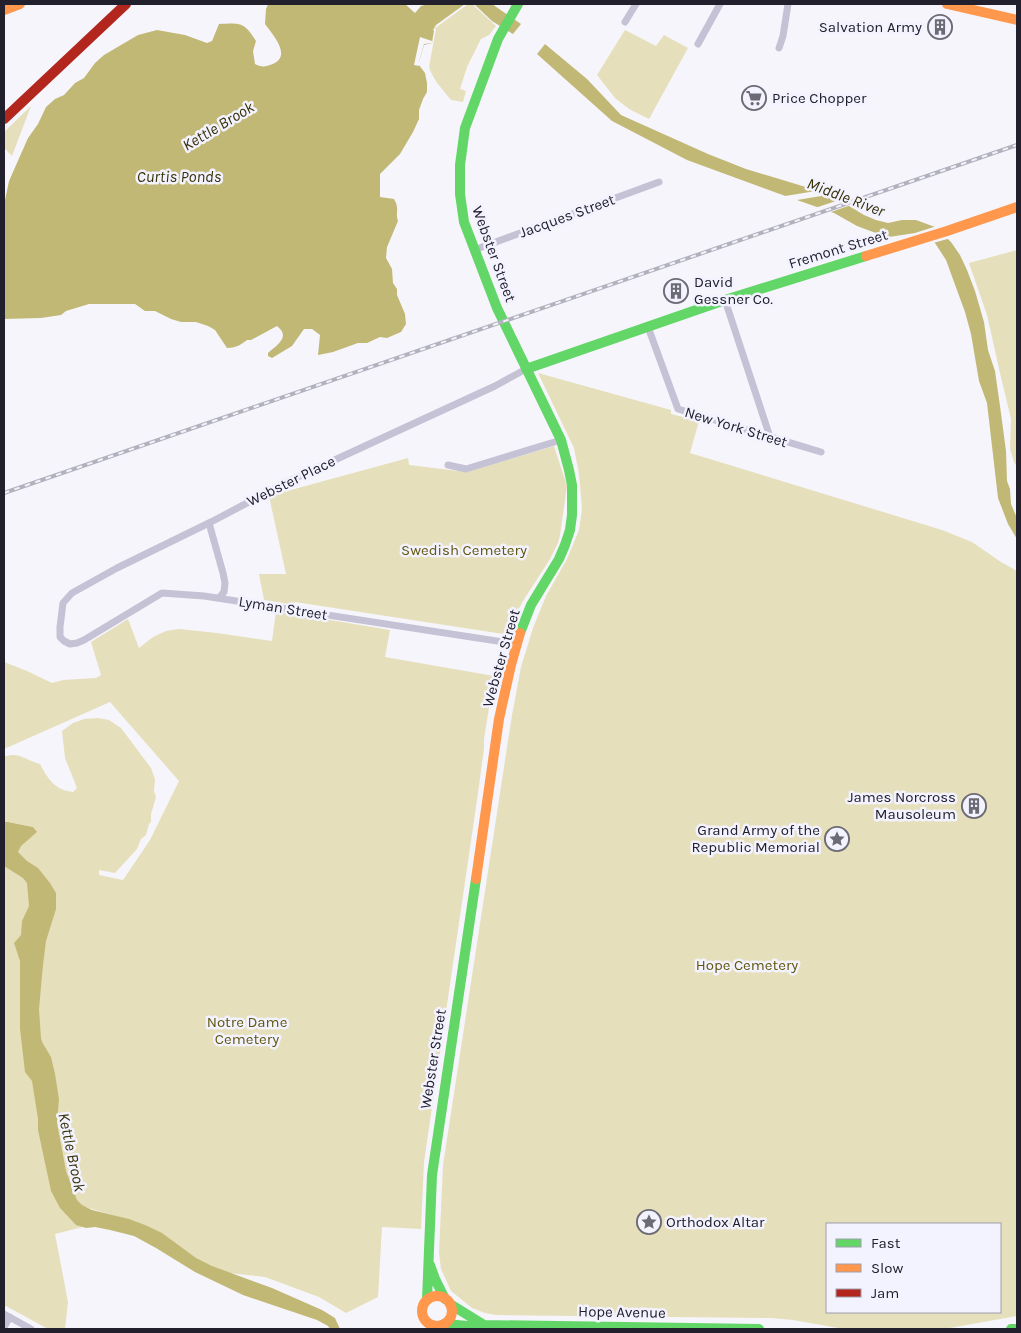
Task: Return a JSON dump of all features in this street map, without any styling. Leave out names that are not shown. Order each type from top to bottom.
[{"type":"main road","points":[[4,10],[20,4]]},
{"type":"main road","points":[[4,119],[126,4]]},
{"type":"main road","name":"Webster Street","points":[[427,1300],[432,1175],[499,719],[508,676],[529,611],[561,555],[572,521],[572,479],[561,440],[497,308],[474,250],[461,208],[459,180],[469,115],[498,39],[518,4]]},
{"type":"main road","points":[[946,4],[1017,20]]},
{"type":"main road","name":"Fremont Street","points":[[526,369],[725,300],[947,232],[1017,207]]},
{"type":"main road","points":[[429,1257],[435,1279],[448,1301],[452,1311],[447,1322],[440,1326],[425,1325],[423,1306],[427,1300],[434,1297],[442,1297],[448,1301],[484,1325]]},
{"type":"main road","name":"Hope Avenue","points":[[440,1326],[760,1329]]},
{"type":"main road","points":[[1011,1329],[1017,1328]]},
{"type":"street","points":[[625,22],[636,4]]},
{"type":"street","points":[[698,44],[720,4]]},
{"type":"street","points":[[779,48],[783,36],[788,4]]},
{"type":"street","name":"Jacques Street","points":[[474,250],[659,182]]},
{"type":"street","points":[[725,300],[770,437]]},
{"type":"street","name":"New York Street","points":[[648,326],[678,409],[821,452]]},
{"type":"street","name":"Webster Place","points":[[63,640],[60,637],[62,604],[72,593],[117,568],[287,482],[495,386],[526,369]]},
{"type":"street","points":[[448,465],[466,469],[561,440]]},
{"type":"street","points":[[209,522],[225,583],[224,592],[219,598]]},
{"type":"street","name":"Lyman Street","points":[[63,640],[70,644],[84,640],[162,593],[219,598],[517,644]]},
{"type":"street","points":[[4,1327],[7,1316],[31,1329]]},
{"type":"green space","points":[[468,4],[472,4],[496,26],[489,35],[481,39],[467,67],[460,89],[466,91],[463,102],[451,100],[436,81],[429,67],[436,29],[434,29]]},
{"type":"green space","points":[[625,30],[656,46],[664,35],[688,48],[649,119],[629,109],[615,98],[597,75]]},
{"type":"green space","points":[[31,106],[12,156],[4,148],[4,132]]},
{"type":"green space","points":[[1017,250],[1017,467],[1010,449],[1011,419],[987,315],[969,263]]},
{"type":"green space","name":"Hope Cemetery","points":[[538,373],[671,410],[671,414],[699,421],[690,453],[942,530],[972,542],[1017,571],[1017,1316],[944,1329],[844,1329],[771,1318],[496,1315],[472,1308],[451,1291],[441,1269],[439,1253],[443,1165],[512,715],[521,667],[533,628],[546,596],[567,559],[579,530],[582,509],[579,474],[574,448]]},
{"type":"green space","name":"Swedish Cemetery","points":[[554,446],[567,486],[560,535],[550,559],[516,614],[510,635],[295,602],[294,605],[264,600],[259,574],[286,574],[269,496],[408,458],[409,465],[467,472]]},
{"type":"green space","name":"Notre Dame Cemetery","points":[[276,611],[390,630],[385,657],[494,676],[424,1162],[421,1229],[382,1227],[378,1297],[346,1313],[319,1297],[265,1277],[220,1272],[119,1217],[82,1206],[83,1227],[55,1234],[68,1302],[65,1329],[48,1329],[6,1306],[4,1307],[4,825],[33,827],[4,822],[4,757],[14,755],[40,764],[53,783],[61,789],[73,792],[77,788],[65,758],[62,731],[73,723],[84,719],[98,718],[109,720],[121,728],[151,768],[155,779],[154,791],[156,797],[151,814],[151,822],[146,835],[141,839],[137,849],[115,873],[99,870],[99,875],[123,880],[150,840],[179,781],[110,702],[4,749],[4,662],[52,683],[63,680],[96,678],[101,675],[91,642],[128,619],[139,648],[153,637],[166,631],[179,629],[272,641]]},
{"type":"water","name":"Curtis Ponds","points":[[268,4],[405,4],[415,13],[421,6],[429,4],[465,4],[436,25],[433,30],[432,43],[424,45],[419,65],[425,73],[427,92],[419,110],[419,119],[400,154],[380,174],[380,197],[394,199],[397,208],[398,221],[387,247],[386,258],[392,269],[393,283],[397,289],[397,295],[405,314],[406,324],[401,332],[387,338],[380,337],[367,343],[358,343],[318,355],[320,335],[312,329],[304,329],[292,346],[272,358],[268,356],[268,353],[283,337],[281,330],[277,326],[238,346],[227,348],[215,330],[208,326],[196,322],[181,322],[171,319],[155,311],[145,311],[135,304],[89,304],[66,311],[61,315],[41,318],[4,319],[4,205],[9,181],[28,138],[38,124],[46,107],[84,78],[95,63],[104,55],[138,35],[157,30],[185,35],[207,43],[212,41],[219,24],[241,25],[248,30],[256,41],[253,51],[255,64],[266,66],[277,62],[281,52],[280,46],[265,24]]},
{"type":"water","points":[[474,4],[492,4],[521,24],[513,34],[492,21]]},
{"type":"water","points":[[545,44],[587,79],[621,115],[746,169],[836,198],[876,220],[888,223],[916,220],[935,227],[951,242],[960,255],[975,291],[984,322],[988,350],[995,371],[1006,451],[1007,481],[1010,489],[1011,504],[1017,518],[1017,539],[1008,524],[998,498],[987,403],[979,381],[971,334],[965,312],[946,260],[933,240],[915,233],[889,237],[873,232],[857,226],[834,213],[687,160],[612,121],[537,54]]},
{"type":"water","points":[[4,822],[33,827],[37,832],[21,846],[18,852],[38,868],[56,893],[56,909],[46,941],[39,1009],[41,1038],[51,1057],[55,1074],[59,1099],[57,1123],[66,1171],[77,1200],[92,1210],[145,1225],[162,1233],[196,1258],[212,1266],[272,1288],[322,1310],[335,1318],[340,1329],[330,1329],[317,1320],[243,1295],[195,1272],[134,1236],[95,1227],[86,1228],[76,1225],[60,1208],[51,1191],[38,1130],[32,1081],[25,1072],[20,1029],[20,961],[14,943],[21,935],[22,921],[29,906],[27,883],[23,878],[4,866]]},
{"type":"pier","points":[[420,37],[432,41],[432,43],[424,44],[419,66],[414,65]]},
{"type":"pier","points":[[822,190],[833,194],[791,201],[779,197]]},
{"type":"pier","points":[[842,199],[851,205],[828,213],[815,208]]},
{"type":"pier","points":[[937,226],[951,238],[933,243],[915,233]]},
{"type":"railway","points":[[4,493],[1017,145]]},
{"type":"traffic: fast","points":[[518,4],[498,39],[465,128],[460,165],[460,194],[464,222],[497,308],[561,440],[572,485],[572,515],[565,545],[559,559],[531,605],[520,633]]},
{"type":"traffic: fast","points":[[526,369],[725,300],[866,256]]},
{"type":"traffic: fast","points":[[427,1300],[432,1175],[476,879]]},
{"type":"traffic: fast","points":[[430,1265],[445,1299]]},
{"type":"traffic: fast","points":[[450,1304],[484,1325]]},
{"type":"traffic: fast","points":[[444,1324],[468,1326],[759,1329]]},
{"type":"traffic: fast","points":[[1011,1329],[1017,1329]]},
{"type":"traffic: slow","points":[[4,10],[20,4]]},
{"type":"traffic: slow","points":[[947,4],[1017,20]]},
{"type":"traffic: slow","points":[[866,256],[1017,207]]},
{"type":"traffic: slow","points":[[476,879],[499,719],[520,633]]},
{"type":"traffic: slow","points":[[437,1296],[447,1301],[452,1311],[447,1321],[437,1326],[427,1321],[422,1311],[427,1301],[437,1296]]},
{"type":"traffic: jam","points":[[4,119],[126,4]]},
{"type":"place","name":"Salvation Army","points":[[940,27]]},
{"type":"place","name":"Price Chopper","points":[[754,98]]},
{"type":"place","name":"David Gessner Co.","points":[[676,291]]},
{"type":"place","name":"James Norcross Mausoleum","points":[[974,806]]},
{"type":"place","name":"Grand Army of the Republic Memorial","points":[[837,839]]},
{"type":"place","name":"Orthodox Altar","points":[[649,1222]]},
{"type":"water label","name":"Kettle Brook","points":[[218,126]]},
{"type":"water label","name":"Middle River","points":[[846,197]]},
{"type":"water label","name":"Kettle Brook","points":[[72,1152]]}]
